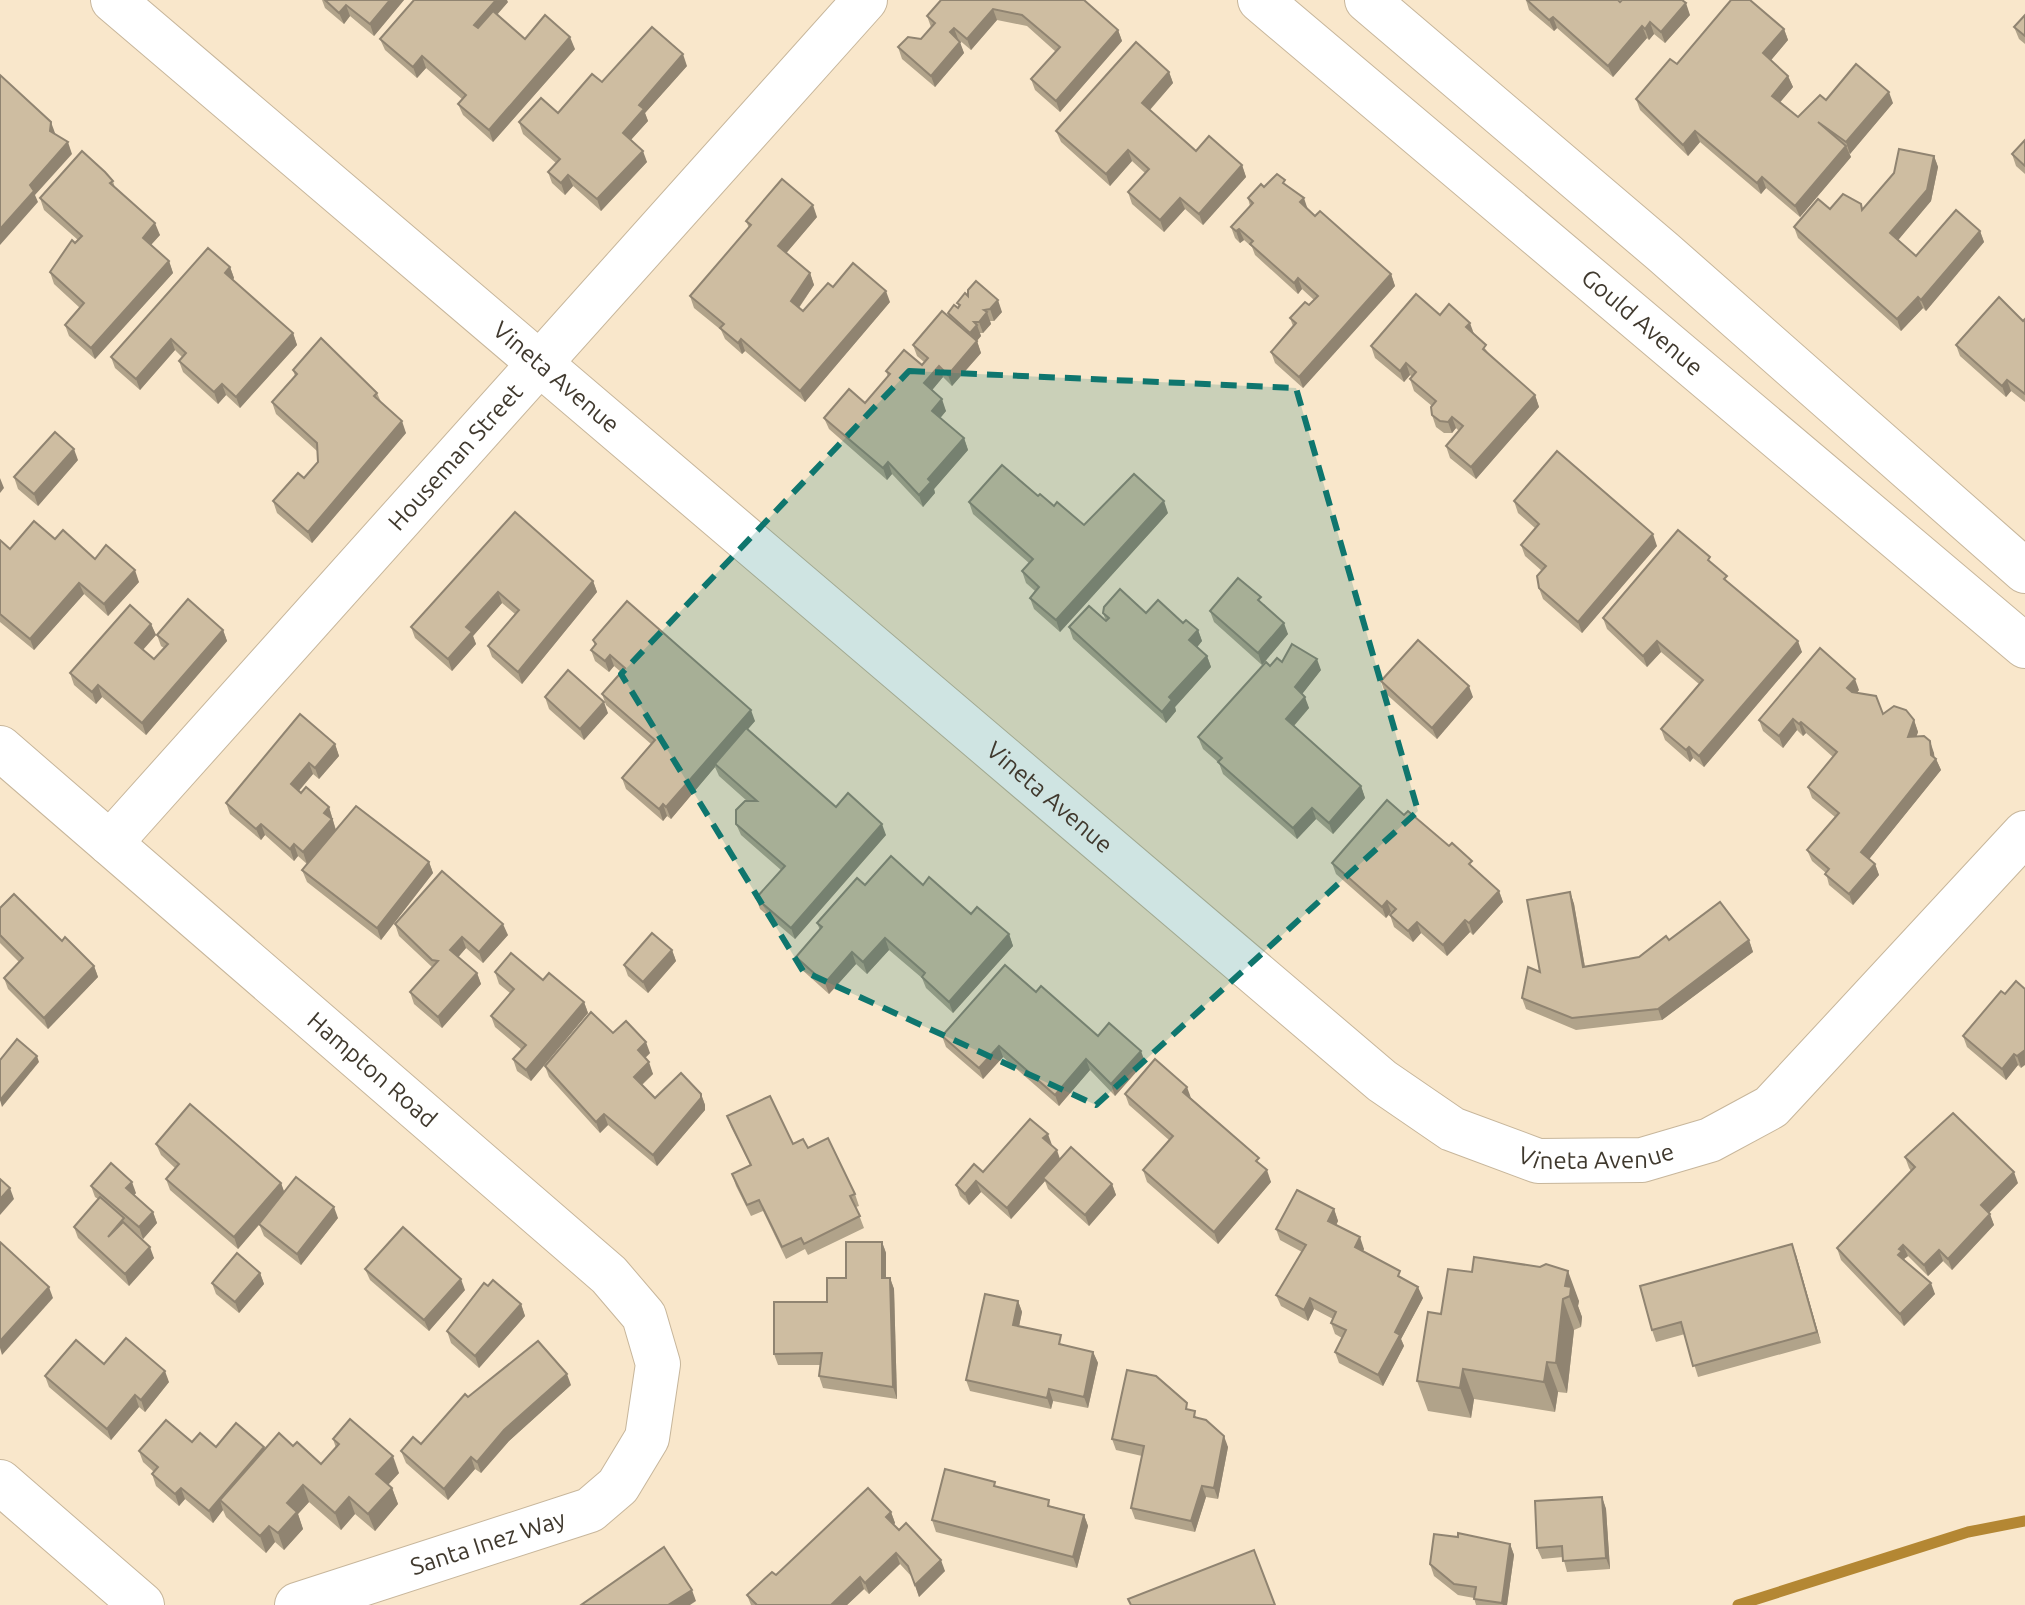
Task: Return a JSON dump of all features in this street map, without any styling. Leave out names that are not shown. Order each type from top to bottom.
[{"type":"street","name":"Vineta Avenue","points":[[113,0],[1382,1081],[1452,1129],[1538,1161],[1642,1160],[1710,1140],[1771,1107],[2025,833]]},
{"type":"street","name":"Houseman Street","points":[[110,843],[865,0]]},
{"type":"street","name":"Gould Avenue","points":[[1260,0],[2025,646]]},
{"type":"street","points":[[1367,0],[1663,252],[2025,571]]},
{"type":"street","name":"Hampton Road","points":[[0,748],[609,1275],[644,1316],[658,1364],[647,1438]]},
{"type":"street","name":"Santa Inez Way","points":[[297,1605],[590,1510],[618,1486],[647,1438]]},
{"type":"street","points":[[0,1482],[142,1605]]},
{"type":"highlighted area","points":[[909,371],[1296,388],[1418,811],[1096,1105],[803,971],[621,674]]},
{"type":"building","points":[[325,0],[390,0],[370,24],[346,5],[339,13]]},
{"type":"building","points":[[414,0],[496,0],[474,25],[478,28],[493,11],[525,39],[545,15],[570,37],[489,130],[458,104],[466,95],[422,56],[413,67],[380,39]]},
{"type":"building","points":[[941,0],[1084,0],[1118,30],[1056,101],[1031,79],[1060,47],[1022,15],[993,9],[967,39],[954,28],[950,32],[960,42],[931,76],[898,47],[908,37],[921,39],[935,23],[927,16]]},
{"type":"building","points":[[1527,0],[1682,0],[1686,3],[1661,32],[1650,22],[1645,29],[1642,26],[1608,66],[1553,17],[1549,20]]},
{"type":"building","points":[[1731,0],[1750,0],[1784,29],[1763,53],[1788,76],[1772,96],[1798,117],[1820,95],[1826,100],[1856,64],[1889,92],[1846,142],[1818,122],[1846,146],[1795,206],[1762,177],[1757,183],[1695,131],[1683,145],[1636,99],[1670,59],[1677,64]]},
{"type":"building","points":[[2025,15],[2025,36],[2014,27]]},
{"type":"building","points":[[652,27],[683,54],[639,105],[644,109],[623,133],[643,151],[597,199],[568,175],[561,183],[548,172],[560,159],[519,122],[541,98],[558,113],[592,74],[602,82]]},
{"type":"building","points":[[1136,42],[1169,72],[1142,103],[1196,151],[1209,136],[1242,165],[1199,214],[1180,198],[1160,220],[1128,192],[1149,169],[1128,150],[1106,174],[1056,131]]},
{"type":"building","points":[[0,75],[51,122],[50,131],[68,142],[30,185],[34,191],[0,229]]},
{"type":"building","points":[[2025,140],[2025,166],[2012,154]]},
{"type":"building","points":[[1899,149],[1934,156],[1927,190],[1890,233],[1916,256],[1956,210],[1980,231],[1921,300],[1918,297],[1897,319],[1794,227],[1818,199],[1830,209],[1843,194],[1861,204],[1862,210],[1894,173]]},
{"type":"building","points":[[82,151],[113,181],[110,183],[155,223],[143,238],[169,261],[91,348],[65,325],[84,303],[50,272],[72,240],[75,243],[82,236],[40,198]]},
{"type":"building","points":[[1277,174],[1285,180],[1283,183],[1304,198],[1300,202],[1315,216],[1320,211],[1391,274],[1299,377],[1271,352],[1296,323],[1290,318],[1305,302],[1309,305],[1318,296],[1298,278],[1294,283],[1250,244],[1253,241],[1239,229],[1236,231],[1231,227],[1253,203],[1248,198],[1261,184],[1264,187]]},
{"type":"building","points":[[782,179],[813,205],[778,246],[810,273],[791,301],[803,311],[828,283],[833,287],[853,263],[886,291],[800,391],[741,339],[738,343],[720,328],[724,324],[690,296],[751,225],[746,221]]},
{"type":"building","points":[[208,248],[230,267],[225,273],[293,333],[236,397],[222,384],[214,392],[179,361],[186,353],[171,339],[136,379],[111,357]]},
{"type":"building","points":[[976,281],[998,300],[990,309],[984,310],[987,312],[979,322],[974,322],[977,325],[970,333],[948,313],[954,305],[958,308],[960,305],[957,303],[965,293],[968,296],[968,290]]},
{"type":"building","points":[[1416,294],[1440,315],[1449,304],[1470,323],[1466,327],[1486,345],[1483,349],[1535,395],[1471,467],[1446,446],[1463,426],[1452,417],[1448,422],[1432,415],[1431,407],[1436,401],[1410,379],[1416,372],[1406,363],[1400,371],[1371,346]]},
{"type":"building","points":[[1999,297],[2023,321],[2025,319],[2025,394],[2007,380],[2002,386],[1956,345]]},
{"type":"building","points":[[942,311],[977,341],[948,375],[939,366],[924,383],[942,399],[932,411],[964,438],[928,479],[931,482],[919,495],[888,462],[883,468],[824,418],[849,389],[865,403],[890,374],[886,371],[904,350],[922,365],[928,358],[913,345]]},
{"type":"building","points":[[321,338],[377,393],[374,396],[402,421],[308,532],[273,501],[298,473],[304,478],[318,462],[317,443],[272,402],[297,374],[293,370]]},
{"type":"building","points":[[55,432],[74,449],[34,494],[14,477]]},
{"type":"building","points":[[1557,451],[1653,534],[1578,622],[1539,588],[1537,576],[1546,566],[1521,545],[1539,524],[1514,501]]},
{"type":"building","points":[[1002,465],[1038,496],[1040,494],[1054,506],[1057,502],[1084,525],[1134,474],[1164,501],[1056,620],[1030,598],[1039,587],[1022,571],[1033,559],[969,502]]},
{"type":"building","points":[[515,512],[593,581],[518,672],[488,646],[519,610],[498,592],[466,627],[472,632],[448,659],[411,627]]},
{"type":"building","points":[[34,521],[55,539],[63,530],[95,559],[106,545],[135,570],[104,604],[79,583],[30,639],[0,614],[0,540],[10,549]]},
{"type":"building","points":[[1678,530],[1710,557],[1708,560],[1727,576],[1724,579],[1798,641],[1699,756],[1689,747],[1686,750],[1661,729],[1703,680],[1657,641],[1643,656],[1603,618]]},
{"type":"building","points":[[1238,578],[1261,597],[1258,600],[1284,623],[1258,653],[1210,611]]},
{"type":"building","points":[[1120,589],[1146,613],[1158,600],[1183,623],[1186,620],[1198,630],[1189,640],[1207,656],[1169,697],[1172,700],[1162,712],[1069,627],[1089,606],[1106,621],[1109,618],[1103,613],[1104,607]]},
{"type":"building","points":[[188,599],[223,630],[142,723],[98,685],[92,692],[70,673],[130,605],[151,624],[135,643],[154,659],[168,644],[157,635]]},
{"type":"building","points":[[627,601],[751,710],[666,807],[663,804],[659,809],[622,778],[655,740],[602,694],[625,668],[610,655],[605,661],[591,650],[596,644],[593,640]]},
{"type":"building","points":[[1418,640],[1469,686],[1432,728],[1381,681]]},
{"type":"building","points":[[1292,644],[1317,659],[1295,687],[1305,697],[1286,719],[1361,786],[1329,823],[1312,808],[1293,828],[1218,762],[1222,758],[1198,737],[1266,662],[1270,666],[1277,658],[1282,662]]},
{"type":"building","points":[[1820,648],[1855,679],[1847,688],[1852,692],[1876,696],[1883,714],[1894,706],[1906,710],[1914,720],[1908,737],[1924,736],[1930,741],[1931,755],[1936,759],[1861,852],[1875,864],[1849,894],[1825,874],[1829,869],[1807,850],[1839,813],[1808,787],[1837,752],[1801,722],[1799,724],[1793,719],[1779,736],[1759,720]]},
{"type":"building","points":[[568,670],[604,702],[580,729],[545,697]]},
{"type":"building","points":[[300,714],[335,744],[315,768],[309,763],[291,784],[301,793],[306,787],[329,807],[324,813],[332,819],[303,852],[294,844],[290,849],[261,824],[256,829],[226,803]]},
{"type":"building","points":[[746,728],[836,807],[848,793],[882,824],[791,928],[756,898],[785,866],[736,824],[736,810],[745,801],[757,801],[715,764]]},
{"type":"building","points":[[1387,800],[1404,815],[1408,811],[1449,846],[1452,843],[1472,861],[1469,864],[1499,891],[1469,923],[1465,920],[1443,945],[1417,922],[1408,931],[1390,915],[1396,909],[1387,901],[1382,907],[1332,863]]},
{"type":"building","points":[[356,806],[429,862],[377,928],[302,870]]},
{"type":"building","points":[[891,856],[923,885],[929,877],[971,914],[977,907],[1009,934],[949,1002],[922,977],[925,973],[885,938],[863,962],[852,952],[825,983],[796,957],[822,927],[817,923],[857,878],[865,885]]},
{"type":"building","points":[[442,871],[503,924],[479,952],[462,937],[450,950],[477,973],[438,1017],[410,992],[438,961],[432,960],[395,924]]},
{"type":"building","points":[[1570,892],[1583,967],[1639,957],[1666,936],[1669,940],[1720,902],[1749,940],[1658,1009],[1572,1018],[1522,998],[1528,967],[1540,972],[1527,900]]},
{"type":"building","points":[[14,894],[62,941],[65,937],[94,966],[44,1018],[4,978],[23,958],[0,935],[0,908]]},
{"type":"building","points":[[652,933],[672,950],[643,982],[624,965]]},
{"type":"building","points":[[511,953],[543,980],[549,973],[584,1002],[526,1070],[513,1059],[526,1045],[491,1016],[514,989],[495,972]]},
{"type":"building","points":[[1005,965],[1036,992],[1041,986],[1098,1036],[1109,1023],[1141,1051],[1111,1084],[1086,1059],[1055,1095],[999,1046],[979,1068],[942,1036]]},
{"type":"building","points":[[2016,981],[2025,989],[2025,1050],[2017,1056],[2014,1054],[2002,1069],[1963,1036],[2001,991],[2005,994]]},
{"type":"building","points":[[591,1012],[613,1033],[626,1021],[646,1042],[638,1050],[649,1062],[634,1077],[655,1098],[681,1073],[701,1094],[701,1098],[653,1155],[604,1114],[596,1122],[545,1066]]},
{"type":"building","points":[[17,1039],[37,1056],[0,1100],[0,1060]]},
{"type":"building","points":[[1155,1059],[1187,1087],[1183,1092],[1259,1158],[1256,1161],[1267,1170],[1214,1232],[1143,1170],[1173,1136],[1125,1094]]},
{"type":"building","points":[[770,1096],[793,1144],[803,1139],[808,1148],[828,1138],[855,1194],[850,1196],[860,1216],[804,1244],[801,1238],[782,1247],[759,1200],[747,1205],[732,1174],[751,1165],[727,1116]]},
{"type":"building","points":[[190,1104],[281,1183],[234,1237],[166,1179],[179,1164],[156,1144]]},
{"type":"building","points":[[1953,1113],[2014,1172],[1981,1205],[1990,1214],[1948,1259],[1939,1250],[1924,1265],[1903,1245],[1899,1249],[1902,1251],[1898,1255],[1931,1283],[1900,1314],[1837,1248],[1915,1167],[1905,1157]]},
{"type":"building","points":[[1030,1119],[1048,1134],[1043,1138],[1057,1150],[1007,1208],[976,1181],[965,1194],[956,1185],[974,1164],[983,1172]]},
{"type":"building","points":[[1071,1147],[1112,1184],[1085,1215],[1043,1178]]},
{"type":"building","points":[[111,1163],[132,1182],[126,1188],[153,1212],[139,1227],[91,1186]]},
{"type":"building","points":[[296,1177],[334,1207],[297,1254],[259,1224]]},
{"type":"building","points":[[0,1179],[10,1188],[0,1199]]},
{"type":"building","points":[[1297,1190],[1334,1209],[1328,1221],[1360,1237],[1355,1247],[1400,1271],[1398,1276],[1418,1287],[1395,1332],[1400,1335],[1378,1375],[1335,1352],[1346,1330],[1331,1323],[1336,1312],[1310,1298],[1304,1310],[1276,1295],[1306,1245],[1276,1229]]},
{"type":"building","points":[[100,1197],[124,1218],[108,1237],[123,1222],[150,1247],[125,1274],[74,1227]]},
{"type":"building","points":[[403,1227],[461,1279],[424,1320],[365,1269]]},
{"type":"building","points":[[0,1242],[49,1287],[0,1341]]},
{"type":"building","points":[[846,1242],[882,1242],[882,1278],[890,1278],[893,1387],[819,1376],[822,1353],[774,1354],[774,1302],[827,1302],[827,1278],[846,1278]]},
{"type":"building","points":[[1792,1244],[1817,1332],[1693,1366],[1681,1322],[1652,1330],[1640,1286]]},
{"type":"building","points":[[237,1253],[260,1273],[235,1302],[212,1283]]},
{"type":"building","points":[[1474,1257],[1540,1267],[1546,1264],[1568,1271],[1565,1286],[1571,1287],[1570,1296],[1563,1299],[1556,1363],[1547,1362],[1544,1382],[1463,1369],[1460,1388],[1417,1381],[1428,1312],[1441,1314],[1448,1269],[1472,1272]]},
{"type":"building","points":[[493,1280],[521,1304],[475,1356],[447,1331],[484,1283],[488,1286]]},
{"type":"building","points":[[985,1294],[1018,1301],[1013,1325],[1061,1335],[1059,1344],[1093,1352],[1084,1397],[1049,1389],[1047,1398],[966,1380]]},
{"type":"building","points":[[126,1338],[165,1371],[141,1400],[135,1395],[107,1429],[45,1376],[76,1340],[104,1364]]},
{"type":"building","points":[[538,1341],[567,1374],[504,1430],[477,1462],[471,1457],[444,1489],[401,1451],[413,1437],[421,1444],[465,1394],[468,1397]]},
{"type":"building","points":[[1127,1370],[1156,1376],[1187,1403],[1186,1409],[1195,1411],[1194,1417],[1206,1420],[1224,1436],[1214,1488],[1202,1486],[1191,1521],[1131,1508],[1144,1446],[1112,1439]]},
{"type":"building","points":[[350,1419],[393,1456],[376,1474],[392,1488],[368,1514],[349,1497],[335,1513],[303,1485],[287,1503],[297,1512],[278,1533],[269,1526],[260,1536],[220,1500],[279,1433],[293,1446],[297,1442],[321,1464],[339,1444],[333,1439]]},
{"type":"building","points":[[166,1420],[192,1442],[200,1433],[216,1447],[236,1423],[264,1447],[209,1511],[181,1488],[175,1494],[152,1474],[158,1467],[139,1451]]},
{"type":"building","points":[[945,1469],[995,1482],[994,1486],[1049,1500],[1048,1506],[1084,1515],[1073,1557],[932,1520]]},
{"type":"building","points":[[868,1488],[891,1512],[886,1517],[899,1530],[906,1523],[941,1560],[915,1585],[908,1566],[896,1553],[865,1583],[860,1577],[831,1605],[757,1605],[747,1595],[772,1572],[776,1575]]},
{"type":"building","points":[[1602,1497],[1606,1558],[1563,1561],[1562,1546],[1537,1548],[1535,1501]]},
{"type":"building","points":[[1458,1533],[1510,1544],[1502,1603],[1474,1599],[1476,1587],[1454,1584],[1430,1564],[1434,1534],[1458,1537]]},
{"type":"building","points":[[664,1547],[692,1590],[668,1605],[581,1605]]},
{"type":"building","points":[[1254,1550],[1275,1605],[1131,1605],[1128,1599]]},
{"type":"waterway","points":[[1738,1605],[1968,1532],[2025,1521]]}]
